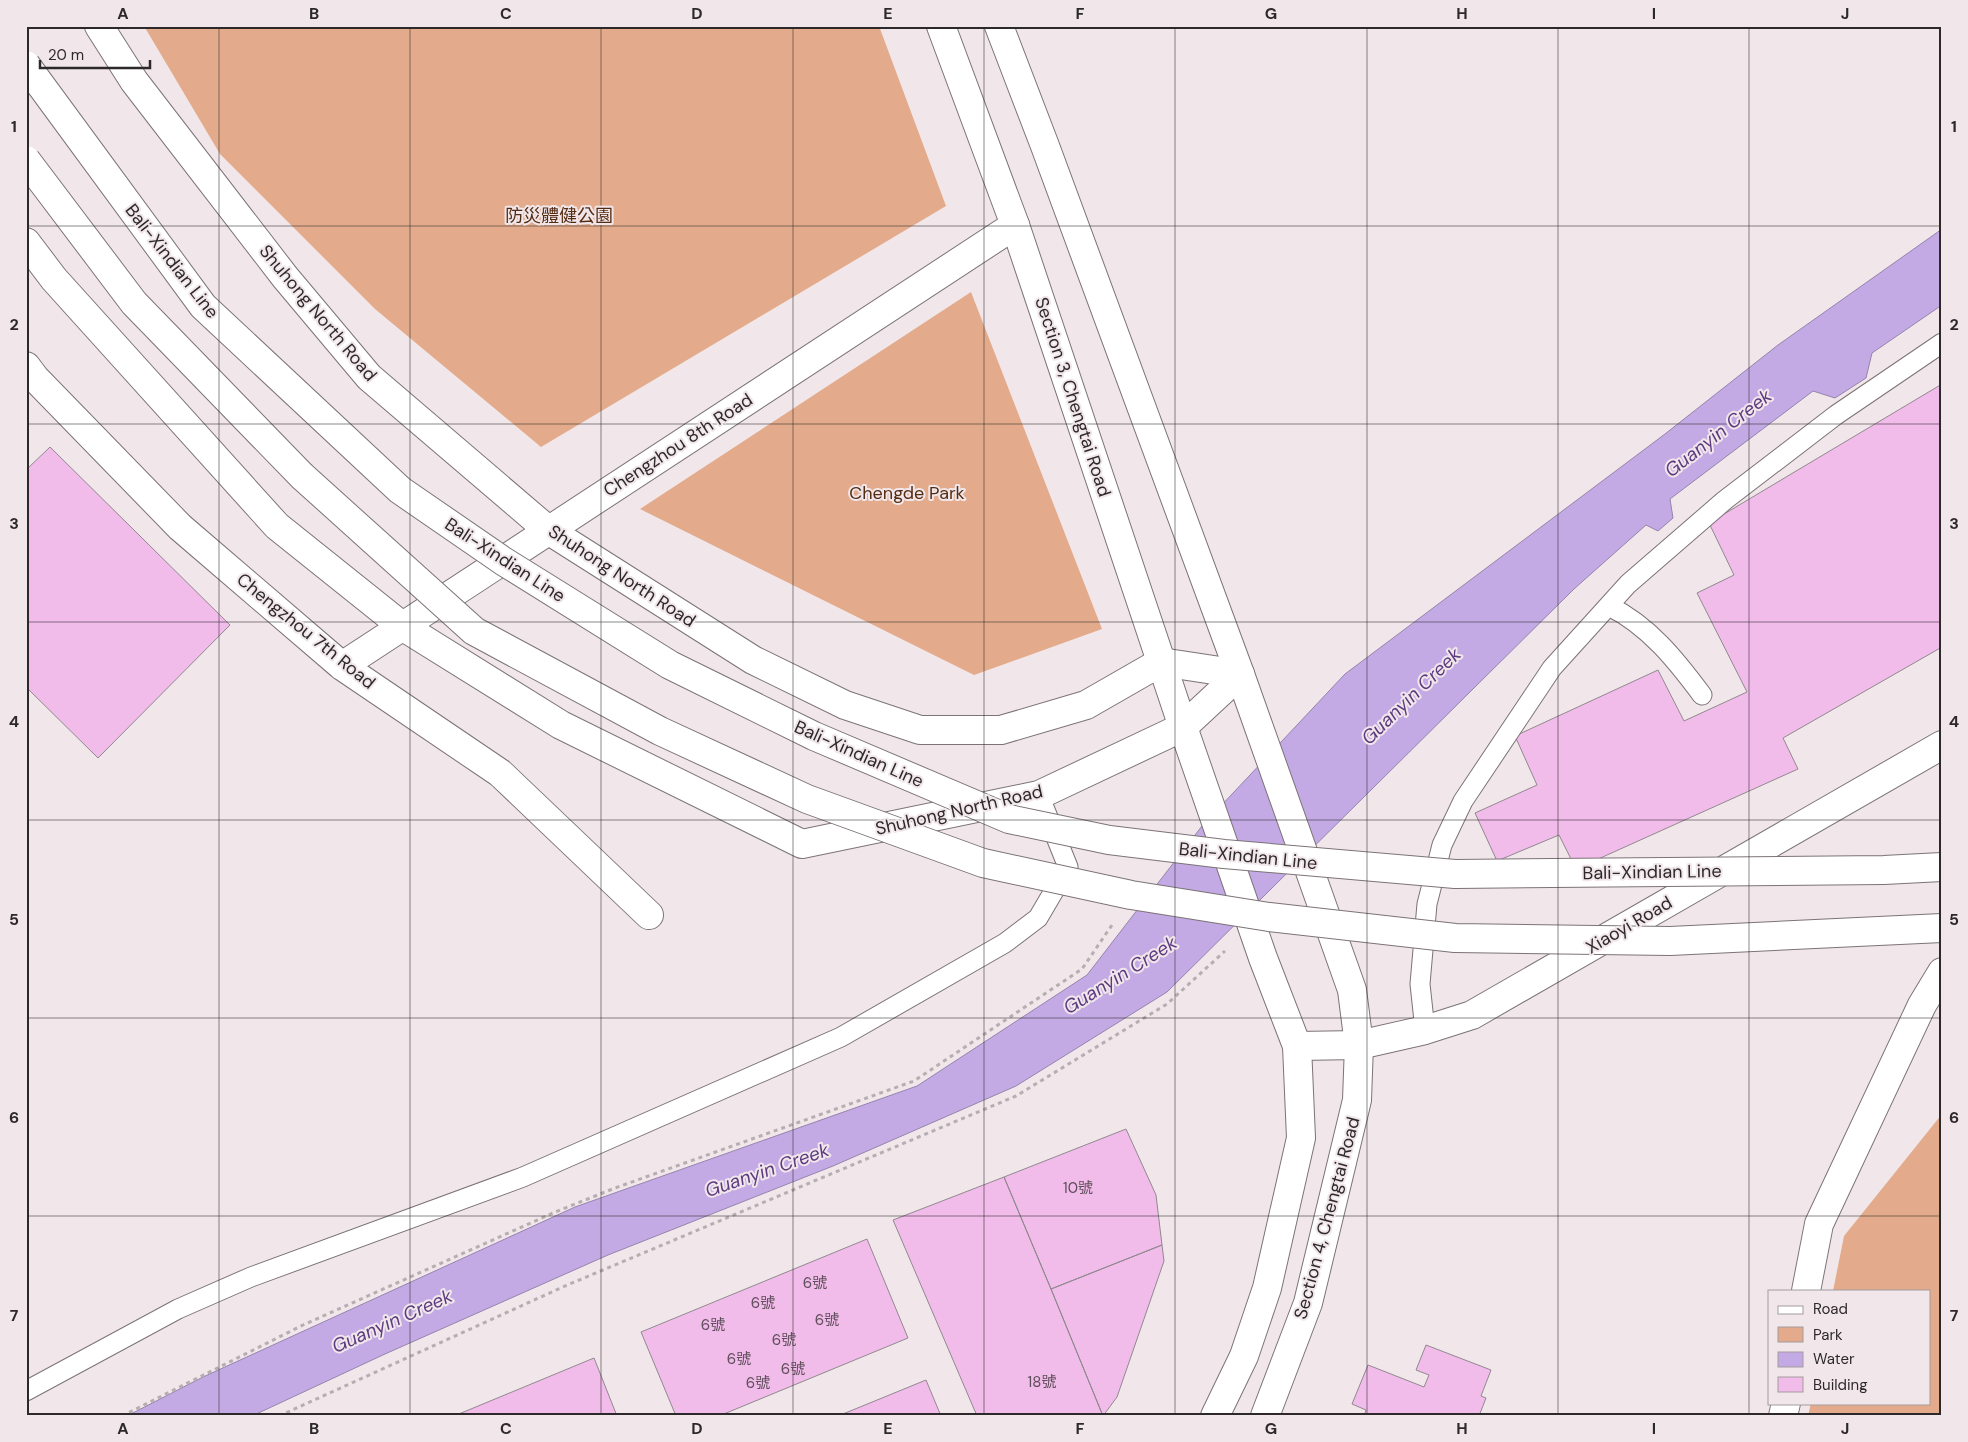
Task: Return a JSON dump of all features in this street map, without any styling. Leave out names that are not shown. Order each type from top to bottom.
[{"type":"main road","name":"Shuhong North Road","points":[[99,26],[134,81],[285,277],[369,377],[548,530],[754,660],[845,705],[920,730],[1001,730],[1086,705],[1161,662]]},
{"type":"main road","name":"Section 3, Chengtai Road","points":[[941,26],[1015,225],[1182,727],[1263,958],[1297,1046]]},
{"type":"main road","points":[[999,26],[1240,674],[1352,990],[1359,1044]]},
{"type":"main road","points":[[1013,26],[1045,146]]},
{"type":"main road","name":"Bali-Xindian Line","points":[[26,65],[203,306],[400,490],[503,560],[670,665],[814,736],[1009,819],[1109,840],[1224,854],[1425,873],[1884,870],[1942,866]]},
{"type":"main road","points":[[26,160],[134,303],[302,476],[474,631],[660,731],[807,799],[983,864],[1131,895],[1269,917],[1445,937],[1670,941],[1942,928]]},
{"type":"main road","name":"Chengzhou 8th Road","points":[[342,666],[1015,225]]},
{"type":"main road","name":"Shuhong North Road","points":[[26,242],[54,279],[277,526],[402,626],[561,725],[802,844],[1039,795],[1182,727],[1240,674]]},
{"type":"main road","name":"Chengzhou 7th Road","points":[[26,366],[34,378],[180,527],[342,666],[500,774],[649,915]]},
{"type":"main road","points":[[1161,662],[1240,674]]},
{"type":"main road","name":"Xiaoyi Road","points":[[1297,1046],[1359,1044],[1425,1030],[1472,1015],[1942,745]]},
{"type":"main road","points":[[1806,1290],[1818,1224],[1922,1005],[1942,972]]},
{"type":"main road","name":"Section 4, Chengtai Road","points":[[1265,1416],[1310,1293],[1357,1100],[1359,1044]]},
{"type":"main road","points":[[1216,1416],[1244,1356],[1267,1288],[1301,1138],[1297,1046]]},
{"type":"lane","points":[[1425,1030],[1420,984],[1427,904],[1442,845],[1464,801],[1552,668],[1628,584],[1725,500],[1836,416],[1942,343]]},
{"type":"lane","points":[[1609,606],[1631,617],[1660,643],[1702,695]]},
{"type":"lane","points":[[26,1391],[178,1308],[251,1277],[523,1177],[832,1041],[1006,943],[1038,918],[1068,867],[1039,795]]},
{"type":"path","points":[[122,1416],[303,1325],[552,1213],[615,1188],[914,1081],[1082,969],[1114,921]]},
{"type":"path","points":[[279,1416],[565,1286],[1016,1096],[1167,1004],[1229,947]]},
{"type":"green space","name":"防災體健公園","points":[[144,26],[879,26],[946,206],[541,447],[375,309],[220,154]]},
{"type":"green space","name":"Chengde Park","points":[[971,292],[1102,629],[974,675],[640,509]]},
{"type":"green space","points":[[1942,1114],[1942,1416],[1808,1416],[1811,1404],[1930,1404],[1930,1290],[1833,1290],[1844,1236]]},
{"type":"water","name":"Guanyin Creek","points":[[1942,229],[1942,305],[1872,353],[1866,378],[1835,398],[1813,391],[1670,499],[1673,518],[1658,531],[1646,525],[1574,589],[1167,992],[1016,1086],[833,1166],[608,1255],[385,1354],[252,1416],[127,1416],[203,1377],[575,1207],[917,1086],[1087,975],[1202,826],[1345,674],[1665,434],[1778,345]]},
{"type":"building","points":[[1942,384],[1942,647],[1783,738],[1798,769],[1576,869],[1559,835],[1497,861],[1475,813],[1537,785],[1515,736],[1658,670],[1684,721],[1747,692],[1697,593],[1734,575],[1709,523]]},
{"type":"building","points":[[50,447],[230,625],[98,758],[26,687],[26,470]]},
{"type":"building","points":[[1126,1129],[1156,1195],[1162,1245],[1051,1289],[1004,1177]]},
{"type":"building","points":[[1004,1177],[1103,1416],[977,1416],[893,1220]]},
{"type":"building","points":[[867,1239],[908,1338],[719,1416],[676,1416],[641,1332]]},
{"type":"building","points":[[1162,1245],[1164,1261],[1117,1397],[1103,1416],[1051,1289]]},
{"type":"building","points":[[1426,1345],[1491,1370],[1481,1396],[1486,1398],[1479,1416],[1364,1416],[1366,1410],[1352,1404],[1368,1365],[1424,1387],[1429,1375],[1416,1370]]},
{"type":"building","points":[[594,1358],[617,1416],[454,1416]]},
{"type":"building","points":[[926,1380],[941,1416],[838,1416]]}]
